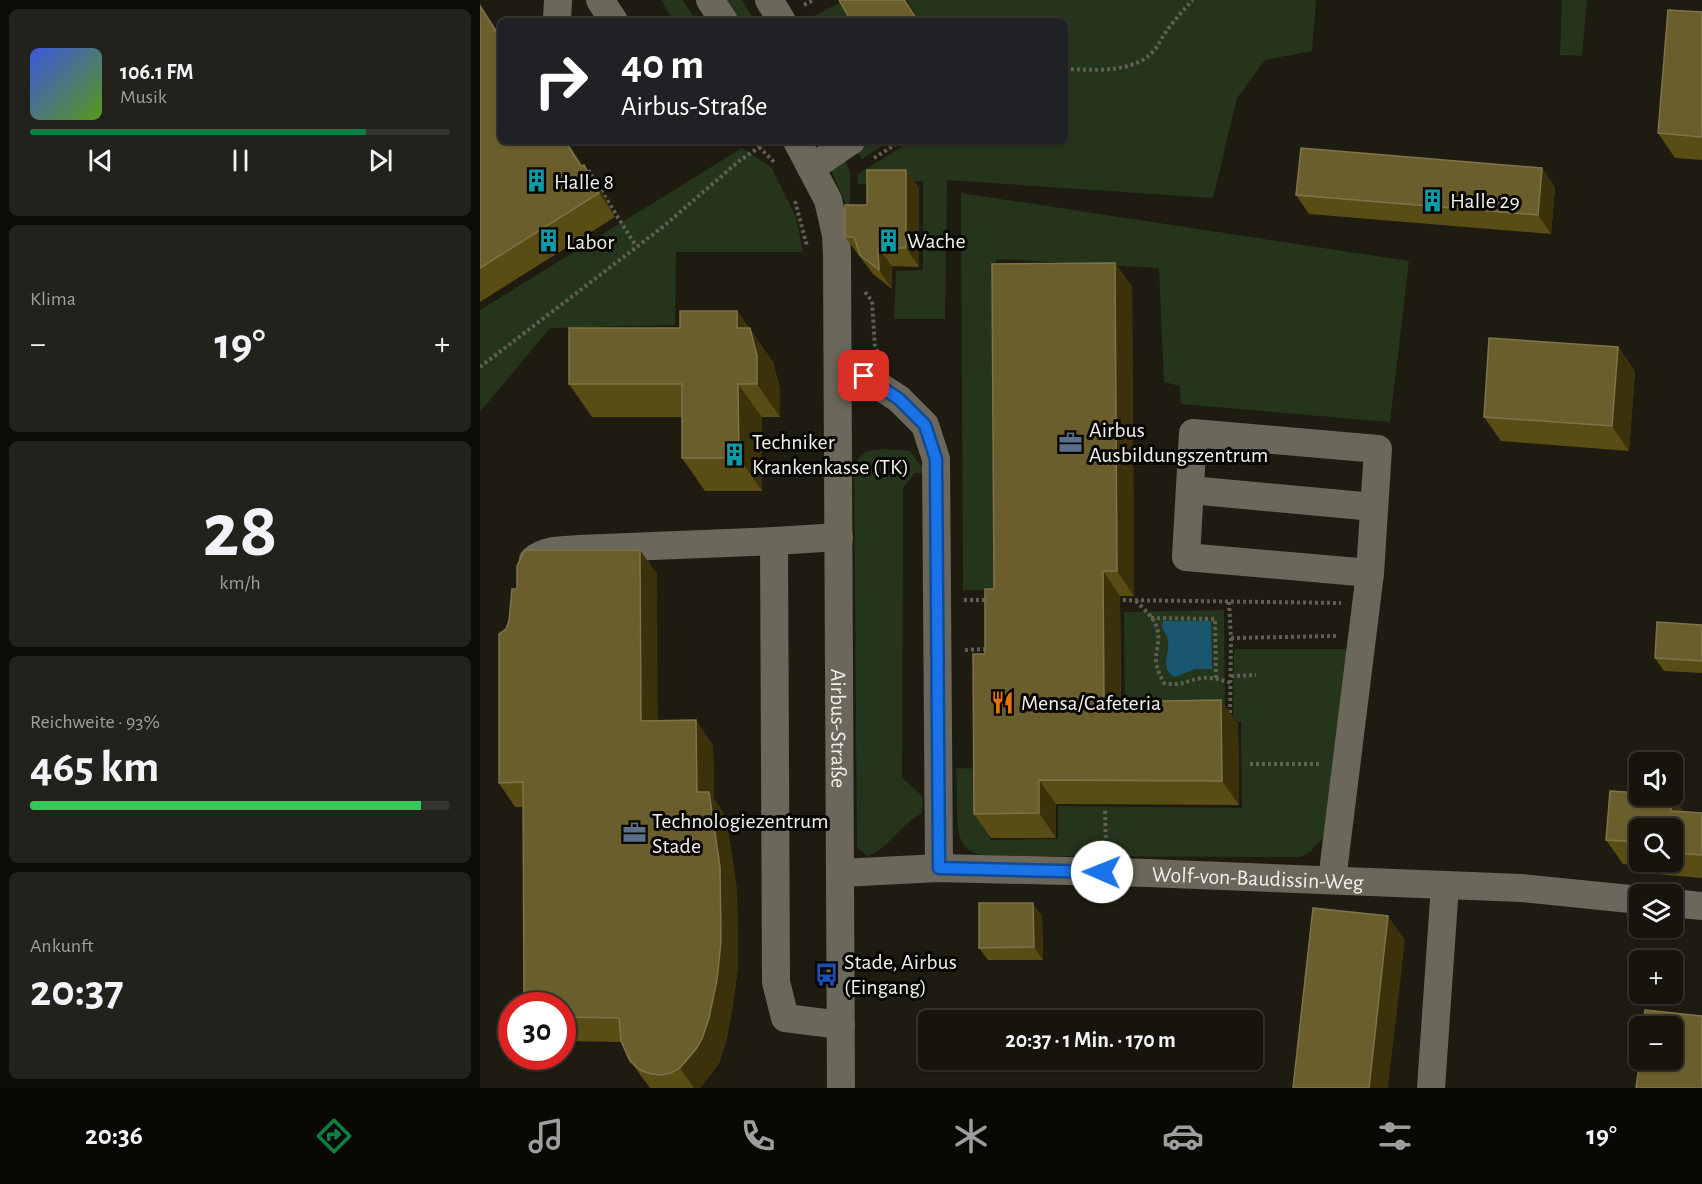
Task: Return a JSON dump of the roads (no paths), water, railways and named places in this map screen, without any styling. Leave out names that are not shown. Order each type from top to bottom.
[{"type":"street","points":[[557,18],[558,0]]},
{"type":"street","points":[[600,0],[612,18]]},
{"type":"street","points":[[710,0],[722,18]]},
{"type":"street","points":[[769,0],[780,18]]},
{"type":"street","name":"Airbus-Straße","points":[[799,144],[828,200],[836,235],[842,1088]]},
{"type":"street","points":[[811,168],[862,150]]},
{"type":"street","points":[[838,368],[864,376],[899,399],[925,425],[936,459],[939,868]]},
{"type":"street","points":[[1332,880],[1370,573],[1378,449],[1193,433],[1186,557],[1370,573]]},
{"type":"street","points":[[1190,490],[1374,507]]},
{"type":"street","points":[[518,582],[528,564],[538,555],[550,552],[839,537]]},
{"type":"street","points":[[774,541],[776,982],[784,1018],[841,1025]]},
{"type":"street","name":"Wolf-von-Baudissin-Weg","points":[[841,873],[939,868],[1148,873],[1521,888],[1629,899]]},
{"type":"street","points":[[1431,1088],[1446,885]]},
{"type":"street","points":[[1683,904],[1702,906]]},
{"type":"water","points":[[1163,621],[1211,621],[1212,669],[1195,669],[1175,677],[1170,674],[1166,666],[1168,641],[1162,627]]},
{"type":"place","name":"Halle 8","points":[[536,181]]},
{"type":"place","name":"Halle 29","points":[[1432,200]]},
{"type":"place","name":"Wache","points":[[889,240]]},
{"type":"place","name":"Labor","points":[[548,241]]},
{"type":"place","name":"Airbus Ausbildungszentrum","points":[[1071,442]]},
{"type":"place","name":"Techniker Krankenkasse (TK)","points":[[734,454]]},
{"type":"place","name":"Mensa/Cafeteria","points":[[1003,702]]},
{"type":"place","name":"Technologiezentrum Stade","points":[[634,833]]},
{"type":"place","name":"Stade, Airbus (Eingang)","points":[[826,974]]}]
